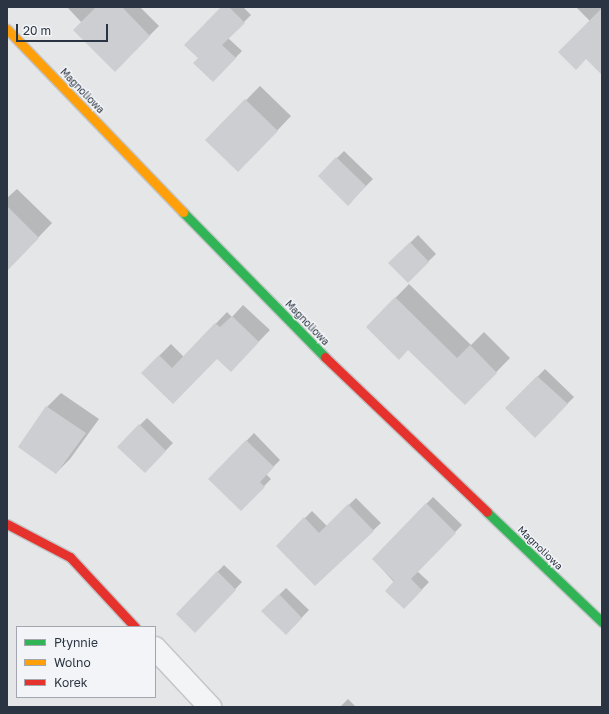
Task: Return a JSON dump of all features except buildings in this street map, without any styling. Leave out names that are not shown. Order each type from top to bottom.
[{"type":"street","name":"Magnoliowa","points":[[7,29],[318,350],[602,622]]},
{"type":"street","points":[[7,524],[70,557],[134,626]]},
{"type":"street","points":[[156,649],[210,707]]},
{"type":"traffic: fast","points":[[183,212],[325,357]]},
{"type":"traffic: fast","points":[[487,512],[602,622]]},
{"type":"traffic: slow","points":[[7,29],[183,212]]},
{"type":"traffic: jam","points":[[325,357],[487,512]]},
{"type":"traffic: jam","points":[[7,524],[70,557],[134,626]]}]
